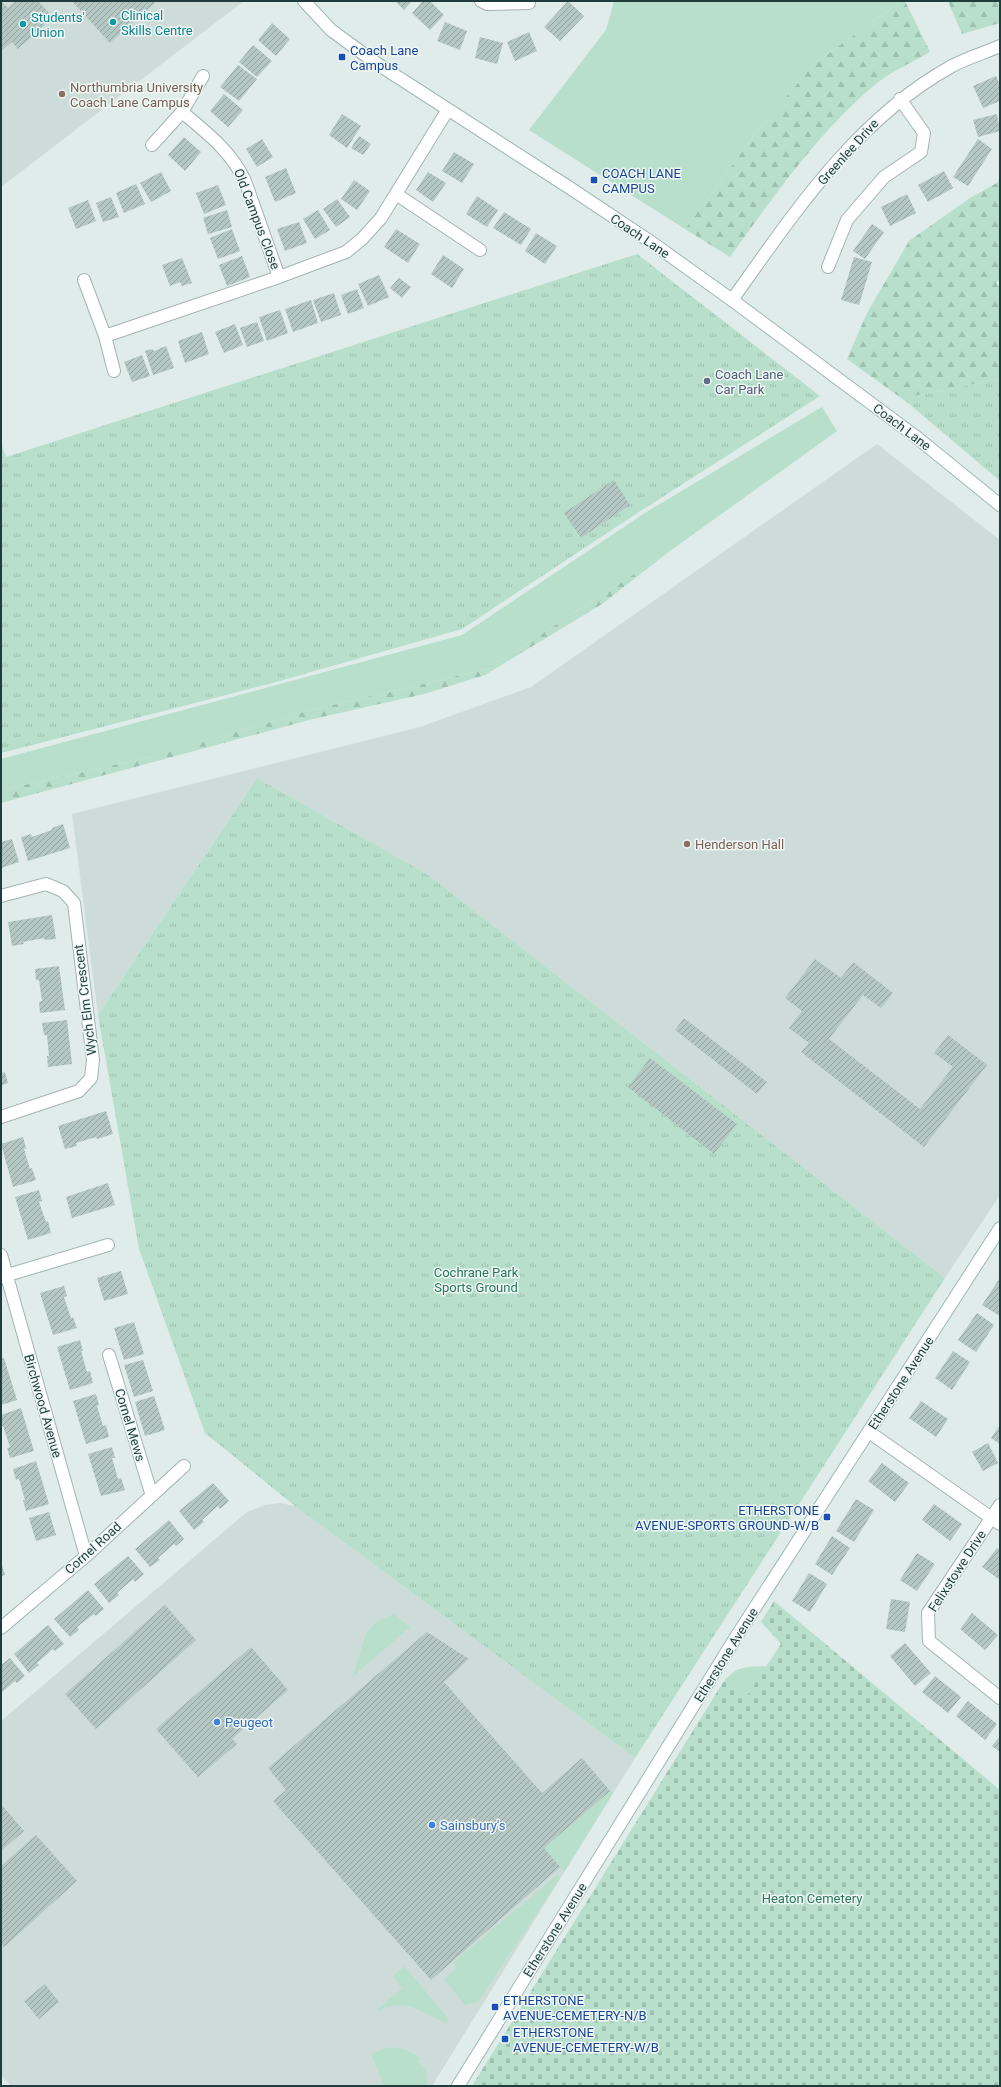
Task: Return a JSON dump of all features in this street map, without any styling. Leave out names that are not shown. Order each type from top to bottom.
[{"type":"street","name":"Coach Lane","points":[[304,1],[331,30],[376,63],[570,188],[651,242],[732,300],[915,436],[1000,505]]},
{"type":"street","points":[[481,1],[487,4],[529,3]]},
{"type":"street","name":"Greenlee Drive","points":[[732,300],[766,252],[831,168],[862,133],[900,99],[953,65],[1000,46]]},
{"type":"street","points":[[152,145],[182,112],[202,76]]},
{"type":"street","points":[[828,267],[847,220],[884,176],[921,152],[924,133],[900,99]]},
{"type":"street","name":"Old Campus Close","points":[[105,336],[279,277],[346,252],[362,239],[381,218],[447,110]]},
{"type":"street","name":"Old Campus Close","points":[[182,112],[215,140],[238,165],[279,277]]},
{"type":"street","points":[[396,194],[480,250]]},
{"type":"street","points":[[84,280],[105,336],[114,371]]},
{"type":"street","name":"Wych Elm Crescent","points":[[1,896],[46,884],[63,891],[74,903],[93,1060],[90,1078],[79,1091],[1,1117]]},
{"type":"street","name":"Etherstone Avenue","points":[[458,2086],[736,1637],[1000,1228]]},
{"type":"street","points":[[4,1276],[108,1245]]},
{"type":"street","name":"Birchwood Avenue","points":[[1,1255],[4,1276],[86,1556]]},
{"type":"street","name":"Cornel Mews","points":[[109,1355],[152,1496]]},
{"type":"street","points":[[869,1432],[996,1521]]},
{"type":"street","name":"Cornel Road","points":[[1,1628],[86,1556],[184,1466]]},
{"type":"street","name":"Felixstowe Drive","points":[[1000,1505],[996,1521],[928,1613],[929,1641],[1000,1698]]},
{"type":"shaded area","name":"Northumbria University Coach Lane Campus","points":[[1,1],[244,1],[1,187]]},
{"type":"shaded area","name":"Henderson Hall","points":[[877,444],[1000,540],[1000,1195],[945,1278],[427,874],[257,778],[98,1015],[72,814],[420,727],[531,687]]},
{"type":"shaded area","points":[[280,1503],[295,1506],[635,1758],[432,2086],[11,2086],[1,2075],[1,1721],[247,1512],[265,1505]]},
{"type":"green space","points":[[614,1],[901,1],[814,64],[763,124],[685,229],[529,130],[606,30]]},
{"type":"green space","points":[[901,1],[905,1],[930,52],[877,83],[836,122],[798,165],[730,257],[685,229],[763,124],[814,64]]},
{"type":"green space","points":[[948,1],[1000,1],[1000,23],[962,34]]},
{"type":"green space","points":[[1000,176],[1000,279],[996,283],[1000,287],[1000,379],[915,396],[908,403],[847,359],[867,313],[909,241],[970,198],[997,183]]},
{"type":"green space","points":[[637,254],[820,396],[636,514],[462,629],[276,682],[1,753],[1,443],[6,457]]},
{"type":"green space","points":[[1000,379],[1000,481],[908,403],[915,396]]},
{"type":"green space","points":[[822,407],[837,431],[670,551],[487,669],[307,711],[151,757],[1,790],[1,759],[462,635],[648,511]]},
{"type":"green space","points":[[670,551],[602,604],[485,675],[424,694],[313,719],[1,803],[1,790],[151,757],[307,711],[487,669]]},
{"type":"green space","name":"Cochrane Park Sports Ground","points":[[257,778],[427,874],[945,1278],[635,1758],[295,1506],[205,1433],[139,1249],[98,1015]]},
{"type":"green space","name":"Heaton Cemetery","points":[[774,1601],[1000,1790],[1000,2086],[472,2086],[724,1681],[747,1696],[781,1644],[761,1622]]},
{"type":"green space","points":[[394,1614],[410,1627],[353,1676],[366,1633],[376,1622]]},
{"type":"green space","points":[[767,1666],[747,1697],[724,1681],[738,1669]]},
{"type":"green space","points":[[610,1791],[613,1793],[564,1872],[544,1848]]},
{"type":"green space","points":[[558,1874],[560,1878],[478,2002],[465,2005],[444,1979],[457,1968],[453,1963]]},
{"type":"green space","points":[[404,1966],[448,2018],[446,2023],[412,2007],[387,2007],[376,2011],[402,1988],[393,1976]]},
{"type":"green space","points":[[392,2047],[407,2050],[421,2058],[418,2062],[425,2069],[428,2086],[384,2086],[371,2054]]},
{"type":"building","name":"Students' Union","points":[[1,1],[8,8],[16,1],[38,1],[53,17],[18,49],[12,42],[1,51]]},
{"type":"building","name":"Clinical Skills Centre","points":[[72,1],[157,1],[110,43]]},
{"type":"building","points":[[395,1],[412,1],[404,10]]},
{"type":"building","points":[[423,1],[430,1],[444,15],[430,30],[412,13]]},
{"type":"building","points":[[568,1],[584,16],[560,41],[544,27]]},
{"type":"building","points":[[445,22],[467,31],[460,50],[437,41]]},
{"type":"building","points":[[272,23],[290,39],[276,56],[258,40]]},
{"type":"building","points":[[529,32],[537,51],[515,61],[507,42]]},
{"type":"building","points":[[480,37],[503,43],[497,64],[475,58]]},
{"type":"building","points":[[253,45],[272,61],[257,77],[239,62]]},
{"type":"building","points":[[238,65],[257,79],[239,101],[220,87]]},
{"type":"building","points":[[996,76],[1000,85],[1000,101],[983,108],[973,86]]},
{"type":"building","points":[[224,94],[243,110],[228,127],[210,111]]},
{"type":"building","points":[[342,114],[361,126],[347,148],[329,135]]},
{"type":"building","points":[[997,114],[1000,131],[978,137],[973,120]]},
{"type":"building","points":[[359,136],[371,144],[363,155],[351,148]]},
{"type":"building","points":[[184,137],[201,152],[185,171],[168,155]]},
{"type":"building","points":[[262,139],[273,157],[257,167],[246,149]]},
{"type":"building","points":[[978,139],[992,149],[968,186],[953,177]]},
{"type":"building","points":[[454,152],[474,164],[462,183],[442,171]]},
{"type":"building","points":[[286,168],[296,193],[275,202],[265,177]]},
{"type":"building","points":[[944,171],[953,188],[928,202],[918,185]]},
{"type":"building","points":[[161,172],[171,191],[151,202],[140,183]]},
{"type":"building","points":[[428,172],[446,183],[433,202],[416,190]]},
{"type":"building","points":[[354,180],[370,191],[357,210],[341,199]]},
{"type":"building","points":[[136,184],[145,204],[124,213],[116,193]]},
{"type":"building","points":[[218,185],[226,205],[204,214],[196,193]]},
{"type":"building","points":[[907,194],[916,213],[890,226],[881,207]]},
{"type":"building","points":[[477,196],[498,210],[487,227],[466,214]]},
{"type":"building","points":[[111,197],[119,217],[103,222],[96,203]]},
{"type":"building","points":[[337,199],[350,217],[336,227],[323,209]]},
{"type":"building","points":[[88,200],[96,221],[76,229],[68,208]]},
{"type":"building","points":[[227,210],[232,227],[208,234],[203,218]]},
{"type":"building","points":[[318,210],[330,230],[315,239],[303,219]]},
{"type":"building","points":[[504,212],[531,229],[521,245],[493,228]]},
{"type":"building","points":[[299,222],[307,243],[285,251],[277,229]]},
{"type":"building","points":[[872,224],[884,232],[865,259],[853,251]]},
{"type":"building","points":[[232,229],[240,251],[218,259],[210,238]]},
{"type":"building","points":[[396,229],[420,244],[408,263],[384,247]]},
{"type":"building","points":[[536,233],[557,246],[545,264],[525,251]]},
{"type":"building","points":[[443,255],[464,269],[452,288],[431,274]]},
{"type":"building","points":[[242,256],[250,277],[227,286],[219,265]]},
{"type":"building","points":[[854,257],[872,262],[859,305],[841,300]]},
{"type":"building","points":[[182,258],[192,283],[182,286],[180,282],[170,286],[162,265]]},
{"type":"building","points":[[379,275],[389,297],[368,306],[358,284]]},
{"type":"building","points":[[399,278],[411,287],[402,298],[390,288]]},
{"type":"building","points":[[357,289],[364,308],[348,314],[341,295]]},
{"type":"building","points":[[334,293],[341,315],[321,322],[313,300]]},
{"type":"building","points":[[311,300],[318,323],[293,332],[285,309]]},
{"type":"building","points":[[280,310],[288,333],[267,341],[259,317]]},
{"type":"building","points":[[257,322],[264,341],[247,347],[240,328]]},
{"type":"building","points":[[235,324],[243,345],[224,353],[215,332]]},
{"type":"building","points":[[202,332],[209,354],[185,363],[178,341]]},
{"type":"building","points":[[166,346],[174,368],[153,375],[145,351],[152,349],[154,351]]},
{"type":"building","points":[[142,355],[150,376],[132,382],[124,362]]},
{"type":"building","points":[[614,480],[630,505],[581,538],[564,513]]},
{"type":"building","points":[[63,824],[70,848],[28,861],[21,837],[31,834],[32,837],[52,830],[52,828]]},
{"type":"building","points":[[12,839],[19,862],[1,868],[1,842]]},
{"type":"building","points":[[52,915],[56,939],[45,940],[44,938],[23,942],[24,944],[12,946],[8,922]]},
{"type":"building","points":[[815,959],[841,978],[853,962],[893,993],[881,1008],[863,995],[829,1039],[920,1109],[953,1067],[934,1053],[948,1035],[987,1065],[924,1147],[801,1052],[809,1043],[789,1028],[802,1011],[785,998]]},
{"type":"building","points":[[59,966],[65,1010],[40,1013],[39,1002],[42,1001],[39,980],[36,980],[35,969]]},
{"type":"building","points":[[684,1018],[767,1082],[757,1094],[675,1030]]},
{"type":"building","points":[[67,1020],[72,1064],[48,1067],[47,1056],[49,1056],[47,1035],[44,1035],[42,1023]]},
{"type":"building","points":[[650,1058],[737,1124],[714,1154],[628,1087]]},
{"type":"building","points":[[1,1070],[2,1073],[5,1072],[8,1083],[1,1086]]},
{"type":"building","points":[[106,1111],[113,1134],[76,1143],[77,1146],[65,1149],[58,1126]]},
{"type":"building","points":[[23,1137],[26,1148],[24,1149],[30,1169],[32,1168],[36,1180],[13,1187],[1,1144]]},
{"type":"building","points":[[108,1183],[115,1205],[72,1218],[66,1197]]},
{"type":"building","points":[[39,1190],[42,1201],[39,1202],[46,1222],[48,1221],[51,1233],[28,1240],[15,1197]]},
{"type":"building","points":[[121,1271],[128,1294],[104,1301],[97,1278]]},
{"type":"building","points":[[1000,1278],[1000,1316],[982,1305]]},
{"type":"building","points":[[64,1286],[67,1296],[64,1297],[71,1318],[73,1317],[77,1328],[53,1335],[40,1293]]},
{"type":"building","points":[[977,1313],[994,1325],[976,1352],[958,1340]]},
{"type":"building","points":[[134,1322],[144,1354],[124,1360],[114,1328]]},
{"type":"building","points":[[80,1340],[83,1351],[81,1351],[87,1372],[90,1371],[93,1383],[70,1390],[57,1347]]},
{"type":"building","points":[[953,1351],[970,1362],[952,1390],[935,1378]]},
{"type":"building","points":[[4,1358],[17,1400],[1,1405],[1,1359]]},
{"type":"building","points":[[143,1360],[153,1391],[134,1397],[124,1365]]},
{"type":"building","points":[[96,1394],[99,1405],[97,1406],[103,1426],[106,1425],[109,1437],[86,1444],[73,1401]]},
{"type":"building","points":[[154,1396],[165,1430],[145,1436],[135,1402]]},
{"type":"building","points":[[921,1401],[948,1419],[936,1437],[909,1418]]},
{"type":"building","points":[[21,1408],[34,1451],[10,1458],[7,1448],[10,1447],[3,1426],[1,1427],[1,1415]]},
{"type":"building","points":[[1000,1425],[1000,1444],[991,1438]]},
{"type":"building","points":[[988,1443],[998,1463],[983,1471],[972,1452]]},
{"type":"building","points":[[112,1447],[115,1458],[112,1458],[118,1479],[121,1478],[125,1490],[101,1496],[88,1454]]},
{"type":"building","points":[[36,1461],[49,1504],[26,1511],[23,1500],[25,1500],[19,1479],[16,1480],[13,1469]]},
{"type":"building","points":[[882,1463],[909,1483],[895,1502],[868,1481]]},
{"type":"building","points":[[213,1483],[229,1501],[220,1509],[218,1506],[202,1520],[204,1522],[194,1530],[179,1511]]},
{"type":"building","points":[[856,1499],[874,1510],[854,1542],[836,1531]]},
{"type":"building","points":[[934,1504],[962,1524],[950,1541],[922,1520]]},
{"type":"building","points":[[49,1512],[56,1535],[36,1541],[29,1518]]},
{"type":"building","points":[[169,1520],[184,1539],[176,1546],[174,1544],[158,1558],[160,1560],[150,1567],[135,1549]]},
{"type":"building","points":[[832,1536],[850,1548],[832,1575],[815,1564]]},
{"type":"building","points":[[997,1548],[1000,1550],[1000,1580],[982,1567]]},
{"type":"building","points":[[917,1553],[935,1564],[917,1591],[900,1580]]},
{"type":"building","points":[[128,1556],[144,1574],[135,1582],[133,1579],[117,1593],[119,1595],[109,1603],[94,1584]]},
{"type":"building","points":[[1,1562],[5,1575],[1,1576]]},
{"type":"building","points":[[809,1573],[827,1584],[810,1612],[792,1601]]},
{"type":"building","points":[[88,1590],[104,1609],[96,1616],[94,1614],[77,1627],[79,1630],[70,1637],[54,1619]]},
{"type":"building","points":[[891,1599],[910,1602],[905,1632],[886,1629]]},
{"type":"building","points":[[165,1605],[196,1640],[96,1729],[65,1694]]},
{"type":"building","points":[[972,1613],[998,1635],[985,1650],[960,1629]]},
{"type":"building","points":[[48,1625],[64,1644],[55,1651],[53,1649],[37,1663],[39,1665],[29,1673],[14,1654]]},
{"type":"building","name":"Sainsbury's","points":[[427,1632],[469,1659],[444,1682],[542,1793],[582,1758],[610,1791],[544,1848],[560,1867],[431,1980],[273,1801],[286,1790],[268,1768]]},
{"type":"building","points":[[905,1643],[931,1673],[915,1686],[890,1656]]},
{"type":"building","points":[[251,1647],[288,1690],[232,1739],[237,1744],[198,1777],[156,1729]]},
{"type":"building","points":[[10,1658],[25,1676],[17,1683],[15,1681],[1,1693],[1,1665]]},
{"type":"building","points":[[935,1676],[961,1697],[948,1713],[922,1692]]},
{"type":"building","points":[[968,1701],[997,1724],[985,1740],[956,1716]]},
{"type":"building","points":[[1000,1736],[1000,1752],[992,1746]]},
{"type":"building","points":[[1,1804],[24,1831],[1,1851]]},
{"type":"building","points":[[36,1835],[77,1881],[4,1947],[1,1943],[1,1866]]},
{"type":"building","points":[[45,1984],[59,2002],[39,2019],[24,2001]]},
{"type":"place","name":"Clinical Skills Centre","points":[[113,22]]},
{"type":"place","name":"Students' Union","points":[[23,24]]},
{"type":"place","name":"Coach Lane Campus","points":[[342,57]]},
{"type":"place","name":"Northumbria University Coach Lane Campus","points":[[62,94]]},
{"type":"place","name":"COACH LANE CAMPUS","points":[[594,180]]},
{"type":"place","name":"Coach Lane Car Park","points":[[707,381]]},
{"type":"place","name":"Henderson Hall","points":[[687,844]]},
{"type":"place","name":"ETHERSTONE AVENUE-SPORTS GROUND-W/B","points":[[827,1517]]},
{"type":"place","name":"Peugeot","points":[[217,1722]]},
{"type":"place","name":"Sainsbury's","points":[[432,1825]]},
{"type":"place","name":"ETHERSTONE AVENUE-CEMETERY-N/B","points":[[495,2007]]},
{"type":"place","name":"ETHERSTONE AVENUE-CEMETERY-W/B","points":[[505,2039]]}]
